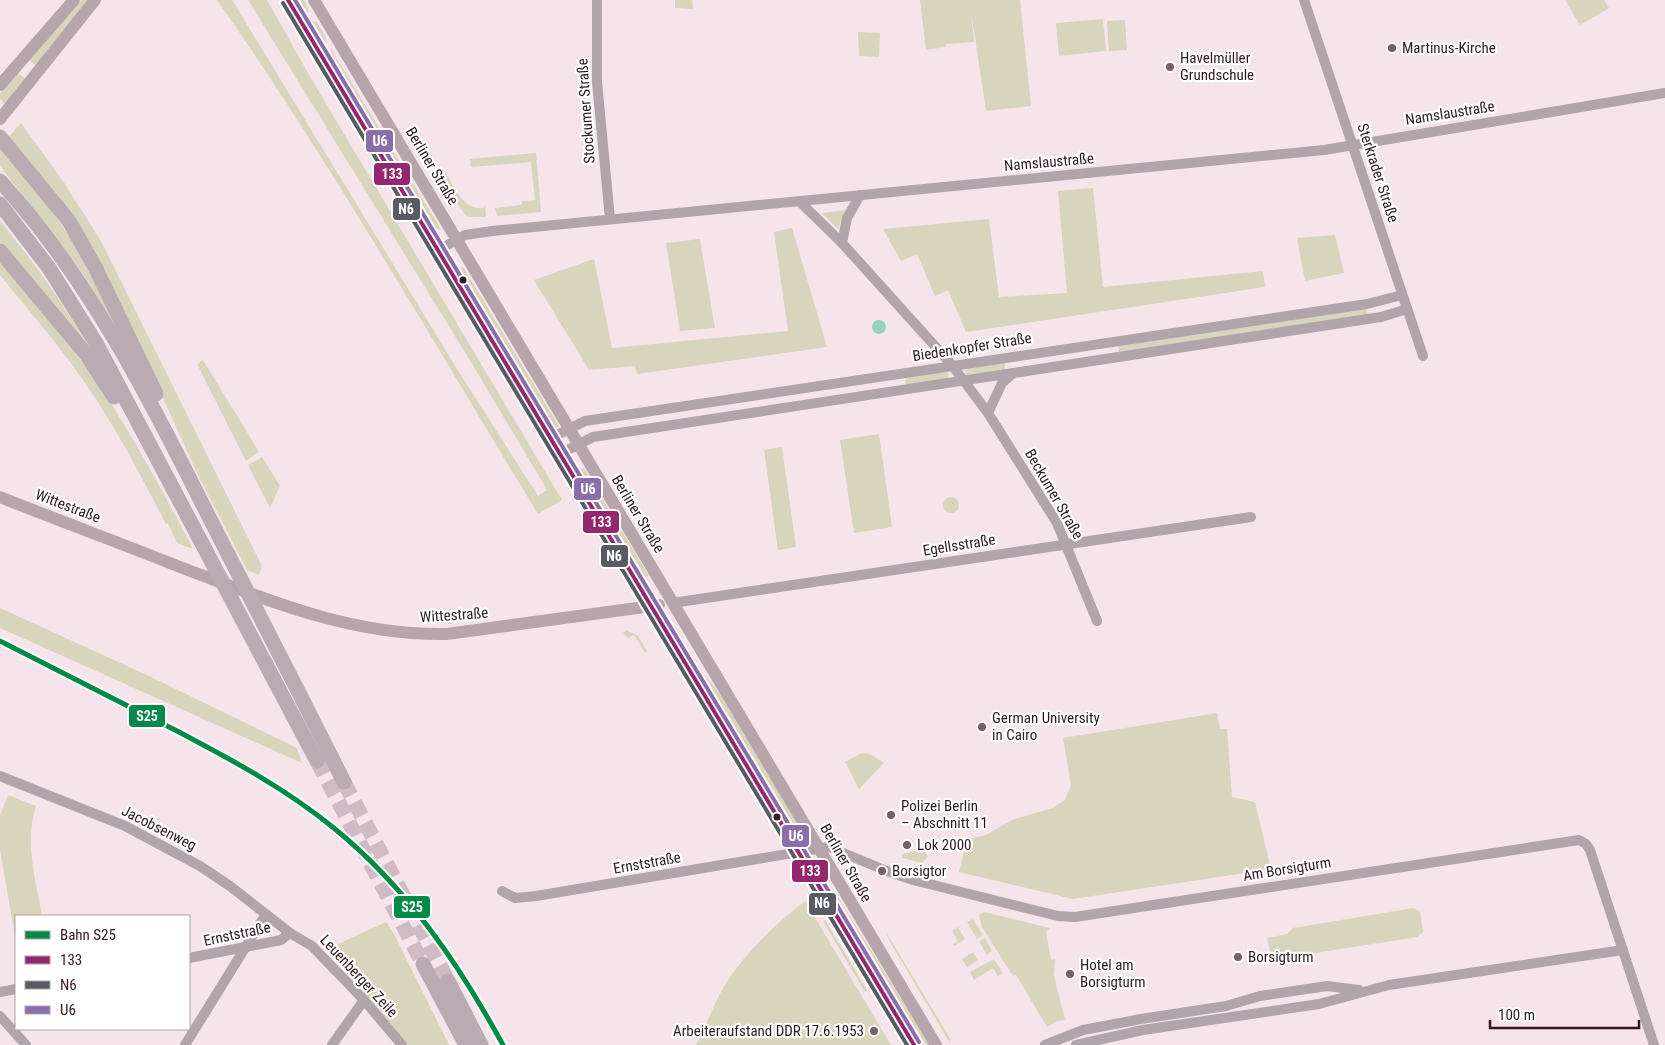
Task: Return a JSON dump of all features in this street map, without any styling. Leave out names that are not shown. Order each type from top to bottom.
[{"type":"highway","points":[[0,137],[68,221],[95,267],[157,396],[156,413]]},
{"type":"highway","points":[[0,181],[28,211],[60,255],[110,332],[156,413],[344,782]]},
{"type":"highway","points":[[0,204],[49,268],[74,305],[96,343],[317,761]]},
{"type":"highway","points":[[0,251],[86,354],[125,412],[136,421]]},
{"type":"highway","points":[[423,964],[466,1045]]},
{"type":"highway","points":[[448,981],[481,1045]]},
{"type":"main road","points":[[0,85],[74,0]]},
{"type":"main road","points":[[0,119],[95,0]]},
{"type":"main road","points":[[288,0],[437,251],[653,606],[914,1045]]},
{"type":"main road","name":"Berliner Straße","points":[[314,0],[936,1045]]},
{"type":"main road","name":"Wittestraße","points":[[0,498],[261,597],[336,622],[373,630],[418,634],[478,631],[672,603]]},
{"type":"street","name":"Stockumer Straße","points":[[597,0],[597,82],[610,219]]},
{"type":"street","name":"Sterkrader Straße","points":[[1304,0],[1423,356]]},
{"type":"street","name":"Namslaustraße","points":[[437,251],[465,234],[1296,153],[1665,93]]},
{"type":"street","points":[[842,243],[847,218],[860,195]]},
{"type":"street","name":"Beckumer Straße","points":[[800,202],[842,243],[952,365],[962,381],[988,413],[1034,483],[1067,544],[1097,621]]},
{"type":"street","name":"Biedenkopfer Straße","points":[[551,438],[585,421],[1357,305],[1402,295]]},
{"type":"street","points":[[560,454],[594,437],[1381,317],[1407,309]]},
{"type":"street","points":[[1011,356],[1013,373]]},
{"type":"street","points":[[988,413],[1002,383],[1013,373]]},
{"type":"street","name":"Egellsstraße","points":[[672,603],[1251,517]]},
{"type":"street","name":"Jacobsenweg","points":[[0,776],[125,826],[200,866],[290,933]]},
{"type":"street","name":"Am Borsigturm","points":[[798,852],[829,847],[907,878],[1049,913],[1075,917],[1579,840],[1586,844],[1590,850],[1654,1045]]},
{"type":"street","name":"Ernststraße","points":[[502,891],[515,898],[536,896],[798,852]]},
{"type":"street","points":[[184,1045],[266,914]]},
{"type":"street","name":"Ernststraße","points":[[190,958],[281,940],[290,933]]},
{"type":"street","name":"Leuenberger Zeile","points":[[290,933],[312,946],[364,1000],[402,1045]]},
{"type":"street","points":[[1076,1045],[1148,1030],[1320,1004],[1365,990],[1623,950]]},
{"type":"street","points":[[1045,1045],[1083,1030],[1226,1006],[1270,995],[1327,986],[1365,990]]},
{"type":"street","points":[[0,992],[15,989]]},
{"type":"street","points":[[332,1045],[364,1000]]},
{"type":"street","points":[[0,1016],[26,1045]]},
{"type":"shaded area","points":[[81,0],[88,0],[36,66],[29,60]]},
{"type":"shaded area","points":[[217,0],[232,0],[457,369],[538,496],[547,490],[471,362],[248,0],[267,0],[312,80],[562,500],[538,514],[342,190]]},
{"type":"shaded area","points":[[296,0],[304,0],[309,11],[308,13],[302,13]]},
{"type":"shaded area","points":[[675,0],[692,0],[693,9],[675,8]]},
{"type":"shaded area","points":[[920,0],[1020,0],[1031,106],[986,111],[971,11],[974,42],[946,44],[946,47],[926,50]]},
{"type":"shaded area","points":[[1565,0],[1604,0],[1609,8],[1580,25]]},
{"type":"shaded area","points":[[1103,19],[1106,51],[1059,56],[1056,23]]},
{"type":"shaded area","points":[[1125,20],[1127,50],[1109,51],[1107,21]]},
{"type":"shaded area","points":[[312,21],[317,22],[326,38],[325,43],[321,42],[311,24]]},
{"type":"shaded area","points":[[858,32],[880,33],[879,57],[859,56]]},
{"type":"shaded area","points":[[331,49],[440,229],[434,231],[327,54]]},
{"type":"shaded area","points":[[17,73],[25,78],[5,104],[0,99],[0,93]]},
{"type":"shaded area","points":[[21,123],[65,184],[102,243],[262,566],[259,575],[247,570],[197,473],[120,303],[56,195],[8,138]]},
{"type":"shaded area","points":[[0,146],[51,210],[81,254],[115,325],[81,271],[0,166]]},
{"type":"shaded area","points":[[536,153],[541,212],[497,216],[495,208],[522,205],[522,201],[535,200],[531,162],[471,167],[470,159]]},
{"type":"shaded area","points":[[445,172],[465,202],[476,208],[484,208],[485,205],[486,217],[469,217],[465,215],[438,173]]},
{"type":"shaded area","points":[[1093,188],[1103,287],[1263,271],[1265,287],[966,332],[948,290],[935,296],[917,254],[901,261],[883,229],[989,219],[999,297],[1067,293],[1058,191]]},
{"type":"shaded area","points":[[845,210],[838,229],[822,213]]},
{"type":"shaded area","points":[[0,221],[51,287],[95,358],[29,274],[0,242]]},
{"type":"shaded area","points":[[792,228],[827,347],[637,374],[635,366],[589,370],[534,280],[594,259],[612,348],[788,331],[774,232]]},
{"type":"shaded area","points":[[1335,235],[1344,273],[1305,281],[1297,238]]},
{"type":"shaded area","points":[[700,239],[715,328],[680,331],[666,243]]},
{"type":"shaded area","points":[[0,260],[71,347],[110,402],[153,474],[193,549],[177,543],[168,523],[166,524],[133,461],[84,381],[0,275]]},
{"type":"shaded area","points":[[463,267],[559,426],[554,430],[457,270]]},
{"type":"shaded area","points":[[1366,309],[1368,315],[1119,354],[1118,345]]},
{"type":"shaded area","points":[[876,320],[882,320],[886,327],[882,334],[876,334],[872,330],[872,324]]},
{"type":"shaded area","points":[[203,360],[259,452],[246,461],[197,364]]},
{"type":"shaded area","points":[[1005,363],[1005,370],[965,374],[967,368]]},
{"type":"shaded area","points":[[946,371],[949,376],[946,380],[907,385],[905,382],[906,377]]},
{"type":"shaded area","points":[[879,434],[892,527],[854,533],[840,440]]},
{"type":"shaded area","points":[[782,447],[796,547],[778,550],[764,450]]},
{"type":"shaded area","points":[[262,457],[280,486],[270,508],[248,465]]},
{"type":"shaded area","points":[[584,468],[649,576],[644,577],[622,545],[577,471]]},
{"type":"shaded area","points":[[951,497],[959,505],[951,513],[943,505]]},
{"type":"shaded area","points":[[0,608],[149,676],[297,748],[302,763],[0,628]]},
{"type":"shaded area","points":[[675,626],[705,676],[718,691],[799,826],[796,828],[671,627]]},
{"type":"shaded area","points":[[626,630],[638,636],[647,651],[645,653],[634,635],[628,638],[623,633]]},
{"type":"shaded area","points":[[1217,713],[1220,729],[1227,729],[1232,797],[1255,802],[1271,869],[1073,899],[959,872],[965,847],[972,838],[986,835],[1014,819],[1053,808],[1065,800],[1071,785],[1063,738]]},
{"type":"shaded area","points":[[862,753],[870,754],[884,763],[859,789],[845,762]]},
{"type":"shaded area","points":[[8,795],[36,806],[31,834],[31,847],[42,915],[15,915],[15,936],[0,850],[0,815]]},
{"type":"shaded area","points":[[924,849],[928,857],[922,863],[902,858],[902,854]]},
{"type":"shaded area","points":[[831,886],[930,1045],[926,1045],[839,909],[827,889]]},
{"type":"shaded area","points":[[805,901],[891,1045],[696,1045],[721,992],[738,966],[769,931]]},
{"type":"shaded area","points":[[1413,908],[1420,911],[1423,932],[1417,937],[1283,958],[1282,954],[1271,955],[1267,938],[1287,934],[1293,928]]},
{"type":"shaded area","points":[[984,912],[1050,928],[1046,932],[1051,960],[1055,959],[1054,976],[1065,1020],[1057,1021],[1047,1027],[1016,975],[1013,976],[982,927],[979,915]]},
{"type":"shaded area","points":[[832,916],[848,947],[856,967],[827,919]]},
{"type":"shaded area","points":[[973,919],[983,935],[977,939],[967,922]]},
{"type":"shaded area","points":[[825,920],[867,990],[865,992],[823,921]]},
{"type":"shaded area","points":[[386,922],[393,932],[449,1045],[408,1045],[332,958],[336,945]]},
{"type":"shaded area","points":[[958,927],[965,939],[954,946],[953,944],[958,941],[952,931]]},
{"type":"shaded area","points":[[886,932],[951,1040],[950,1043],[890,942]]},
{"type":"shaded area","points":[[985,938],[992,951],[987,955],[979,941]]},
{"type":"shaded area","points":[[973,952],[978,960],[967,967],[962,959]]},
{"type":"shaded area","points":[[994,959],[1003,973],[998,976],[993,968],[974,980],[970,972]]},
{"type":"tunnel","points":[[317,761],[423,964]]},
{"type":"tunnel","points":[[344,782],[448,981]]},
{"type":"rail line","name":"S25","points":[[0,641],[175,730],[278,788],[317,814],[361,852],[385,876],[430,929],[468,985],[503,1045]]},
{"type":"transit line","name":"133","points":[[288,0],[914,1045]]},
{"type":"transit line","name":"U6","points":[[295,0],[919,1042]]},
{"type":"transit line","name":"N6","points":[[283,3],[907,1045]]},
{"type":"place","name":"Martinus-Kirche","points":[[1392,48]]},
{"type":"place","name":"Havelmüller Grundschule","points":[[1170,67]]},
{"type":"place","name":"German University in Cairo","points":[[982,727]]},
{"type":"place","name":"Polizei Berlin – Abschnitt 11","points":[[891,815]]},
{"type":"place","name":"Lok 2000","points":[[907,845]]},
{"type":"place","name":"Borsigtor","points":[[882,871]]},
{"type":"place","name":"Borsigturm","points":[[1238,957]]},
{"type":"place","name":"Hotel am Borsigturm","points":[[1070,974]]},
{"type":"place","name":"Arbeiteraufstand DDR 17.6.1953","points":[[874,1031]]}]
